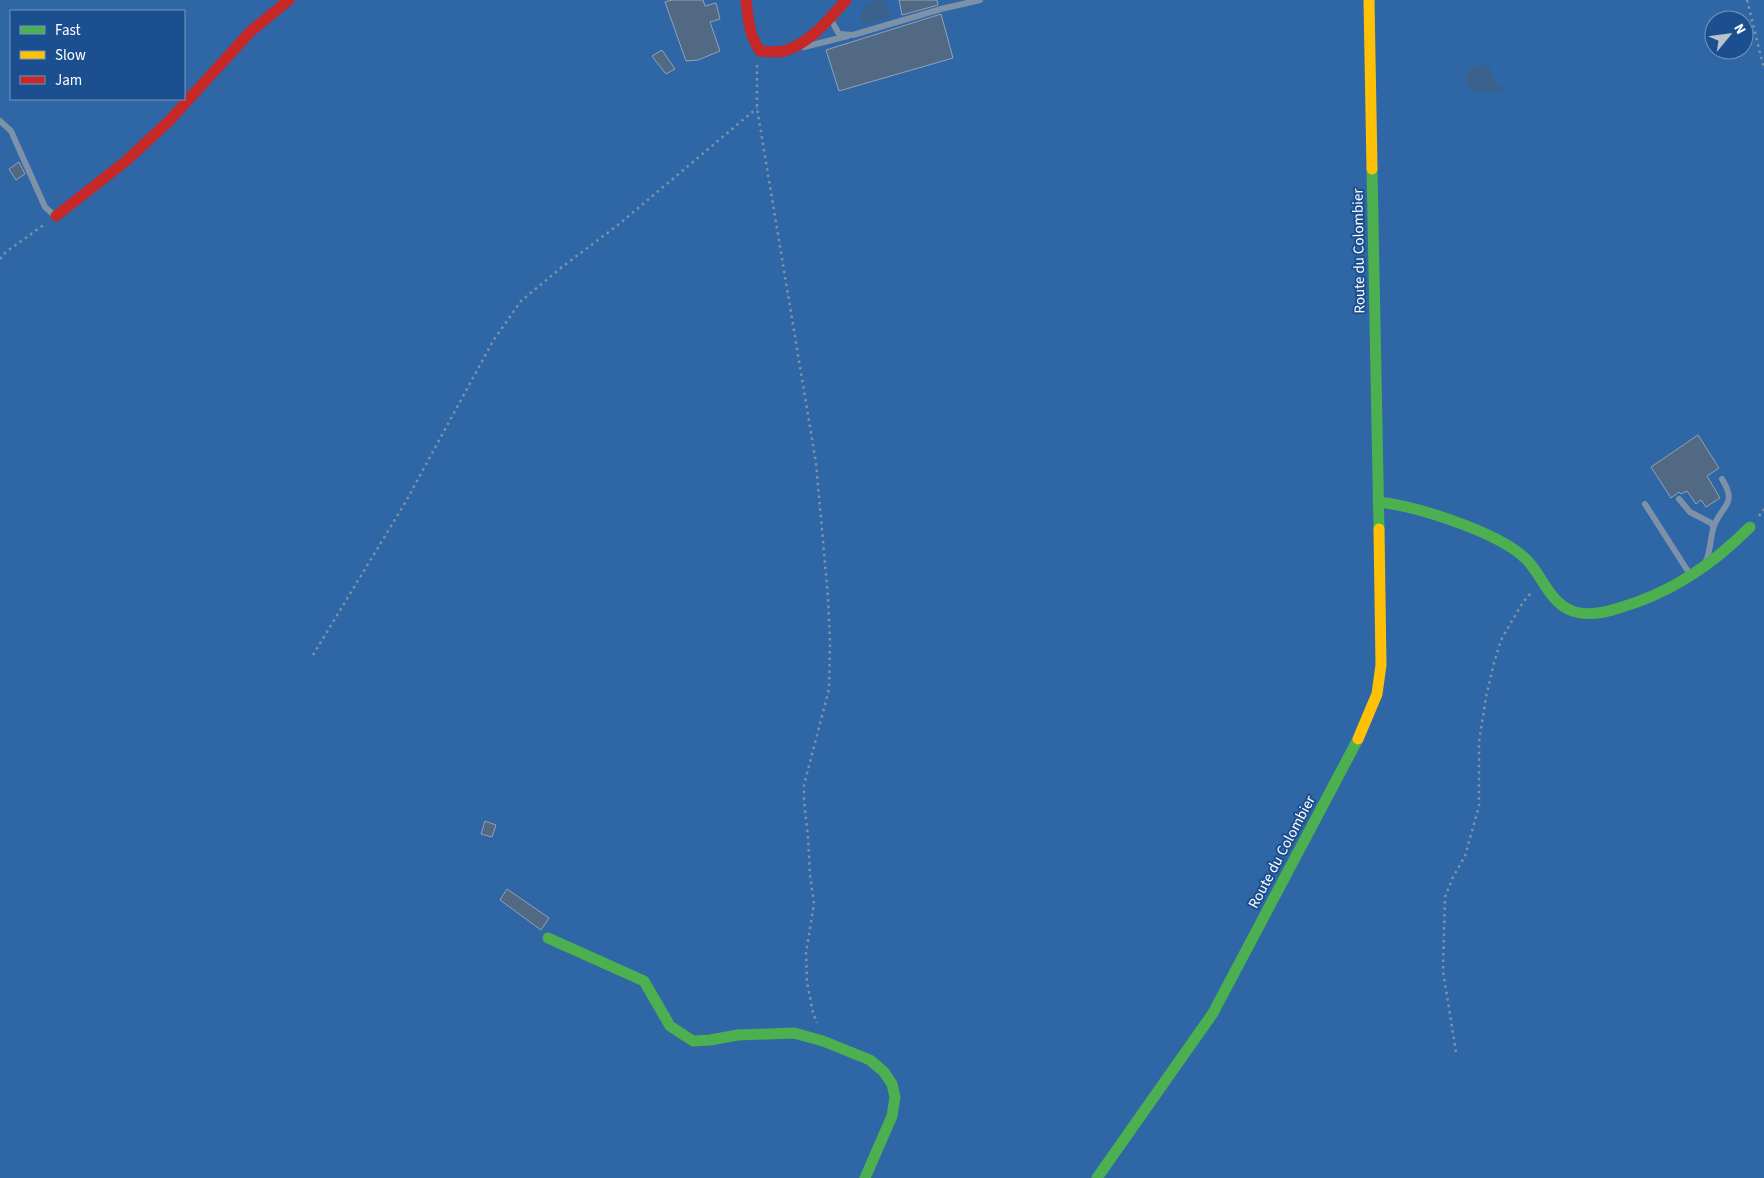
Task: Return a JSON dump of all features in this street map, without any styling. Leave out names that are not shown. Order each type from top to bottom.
[{"type":"street","points":[[56,216],[126,161],[168,122],[251,31],[289,0]]},
{"type":"street","points":[[746,0],[748,26],[752,40],[760,50],[772,53],[788,50],[803,40],[831,17],[846,0]]},
{"type":"street","name":"Route du Colombier","points":[[1098,1178],[1213,1013],[1240,965],[1368,718],[1377,694],[1381,665],[1369,0]]},
{"type":"street","points":[[1378,502],[1388,502],[1437,517],[1489,536],[1511,548],[1530,563],[1553,596],[1565,608],[1578,613],[1597,614],[1638,604],[1696,574],[1729,550],[1750,527]]},
{"type":"street","points":[[548,938],[644,981],[670,1026],[693,1041],[738,1035],[794,1034],[824,1041],[870,1060],[884,1072],[892,1084],[895,1097],[892,1116],[865,1178]]},
{"type":"lane","points":[[788,50],[833,41],[941,9],[980,0]]},
{"type":"lane","points":[[831,17],[831,22],[839,34],[853,35]]},
{"type":"lane","points":[[0,121],[11,132],[45,207],[56,216]]},
{"type":"lane","points":[[1645,504],[1696,574],[1709,554],[1714,526],[1729,499],[1728,489],[1722,479]]},
{"type":"lane","points":[[1680,499],[1690,512],[1714,526]]},
{"type":"path","points":[[1747,0],[1764,69]]},
{"type":"path","points":[[760,50],[757,62],[757,108],[816,463],[828,596],[830,642],[829,690],[804,785],[810,875],[814,904],[806,953],[807,982],[813,1014],[824,1041]]},
{"type":"path","points":[[313,655],[405,503],[493,342],[521,301],[618,225],[757,108]]},
{"type":"path","points":[[0,259],[6,252],[56,216]]},
{"type":"path","points":[[1456,1052],[1443,970],[1445,896],[1464,856],[1480,806],[1479,742],[1486,697],[1501,640],[1523,602],[1544,582]]},
{"type":"shaded area","points":[[0,0],[1764,0],[1764,1178],[0,1178]]},
{"type":"shaded area","points":[[877,0],[884,0],[891,17],[862,25],[862,13],[869,4]]},
{"type":"shaded area","points":[[1489,66],[1495,82],[1504,89],[1488,93],[1472,90],[1466,79],[1471,67]]},
{"type":"building","points":[[672,0],[703,0],[705,6],[716,3],[720,19],[710,22],[720,51],[698,60],[686,61],[665,2]]},
{"type":"building","points":[[899,0],[937,0],[938,5],[902,15]]},
{"type":"building","points":[[941,14],[953,58],[839,91],[826,50]]},
{"type":"building","points":[[662,50],[675,69],[666,74],[652,56]]},
{"type":"building","points":[[19,162],[25,174],[16,180],[9,169]]},
{"type":"building","points":[[1698,435],[1719,468],[1707,476],[1720,498],[1706,507],[1701,500],[1696,504],[1687,491],[1681,494],[1679,492],[1671,498],[1651,467]]},
{"type":"building","points":[[485,821],[496,825],[492,837],[481,834]]},
{"type":"building","points":[[507,889],[549,918],[541,930],[500,900]]},
{"type":"traffic: fast","points":[[1372,169],[1379,529]]},
{"type":"traffic: fast","points":[[1378,502],[1394,504],[1435,515],[1497,539],[1513,549],[1532,565],[1551,594],[1563,606],[1576,612],[1595,614],[1638,602],[1673,586],[1721,554],[1750,527]]},
{"type":"traffic: fast","points":[[1097,1178],[1213,1013],[1358,739]]},
{"type":"traffic: fast","points":[[548,938],[644,981],[670,1026],[693,1041],[738,1035],[794,1033],[823,1041],[870,1060],[884,1072],[892,1084],[895,1097],[892,1116],[865,1178]]},
{"type":"traffic: slow","points":[[1369,0],[1372,169]]},
{"type":"traffic: slow","points":[[1358,739],[1377,694],[1381,665],[1379,529]]},
{"type":"traffic: jam","points":[[56,216],[126,161],[168,122],[251,31],[289,0]]},
{"type":"traffic: jam","points":[[746,0],[747,14],[756,45],[760,51],[774,52],[787,50],[804,41],[820,29],[846,0]]}]
